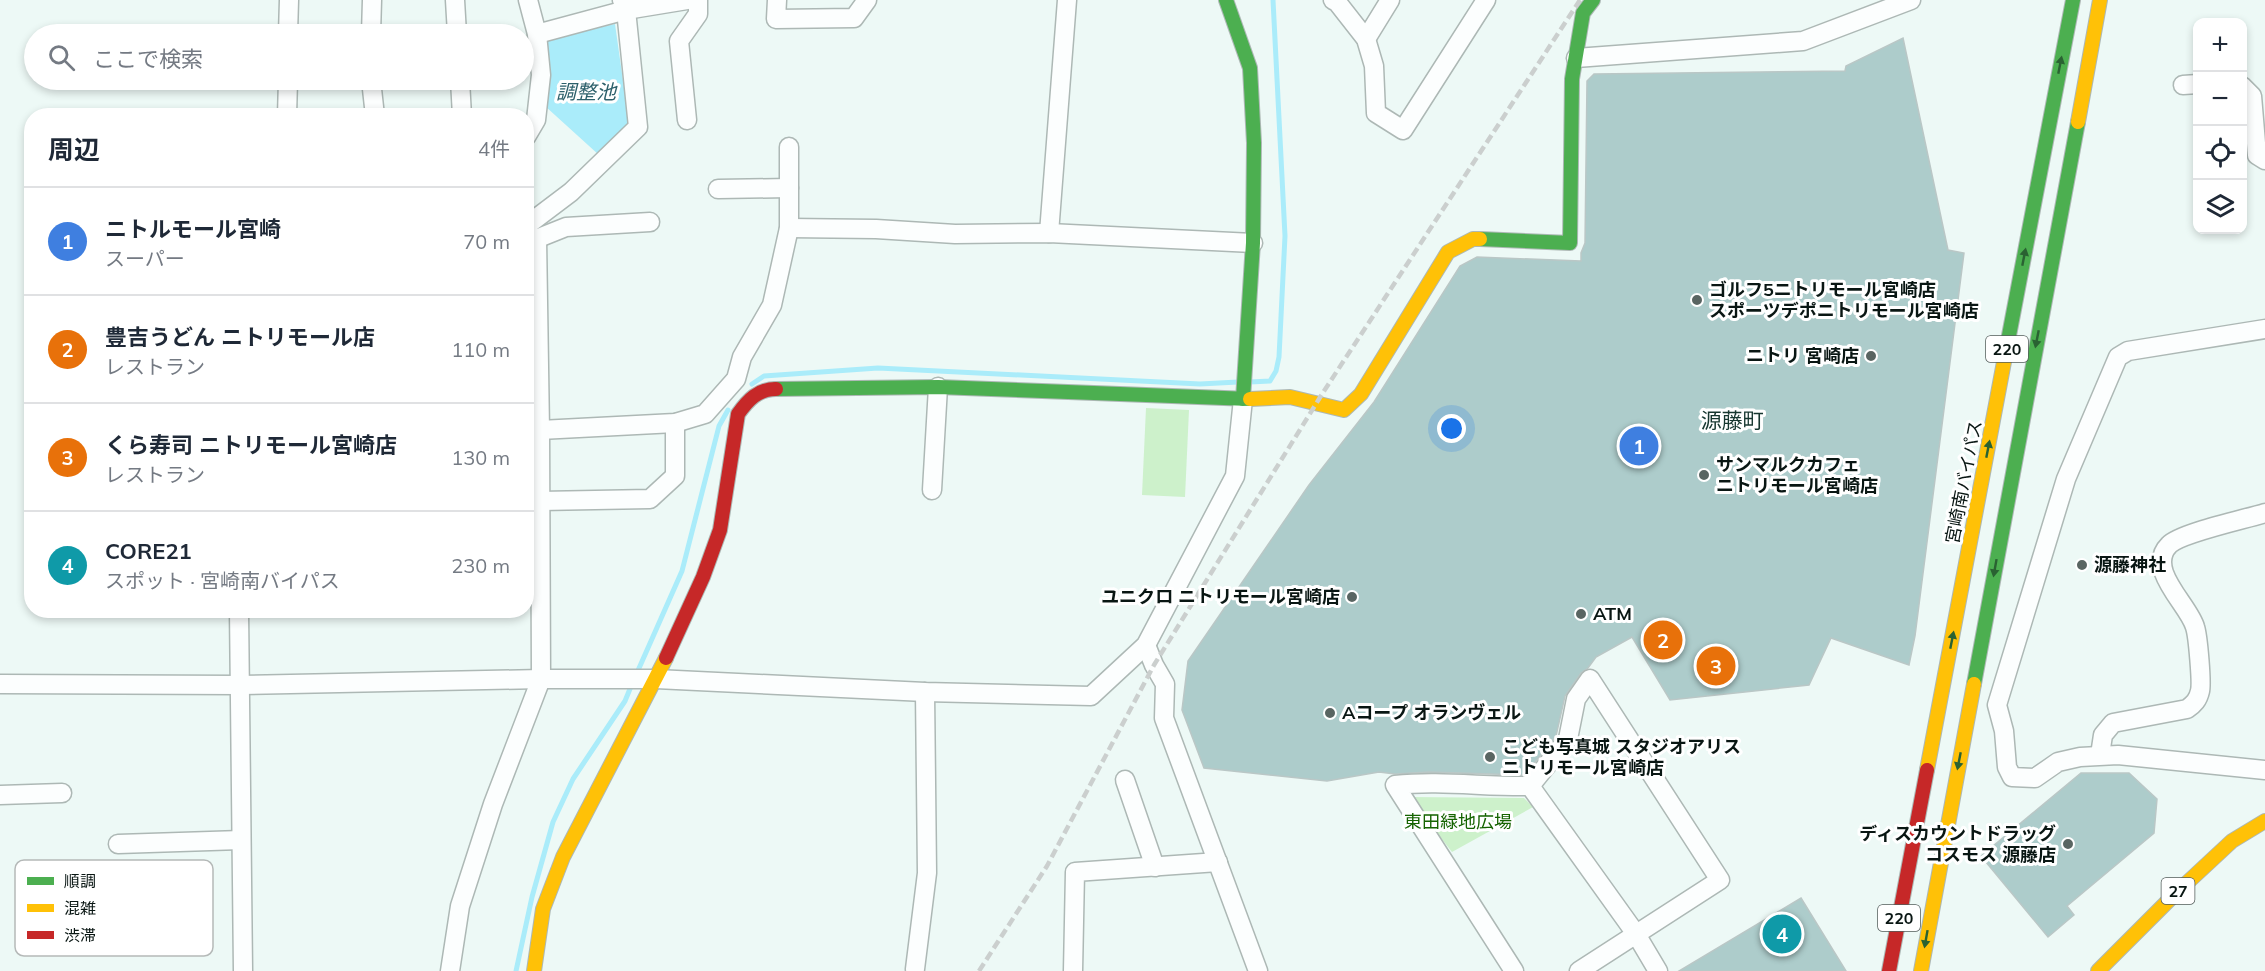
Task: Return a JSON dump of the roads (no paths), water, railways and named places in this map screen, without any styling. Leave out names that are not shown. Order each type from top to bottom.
[{"type":"main road","points":[[1226,0],[1250,68],[1254,143],[1253,243],[1243,399]]},
{"type":"main road","points":[[534,971],[543,909],[563,857],[656,679],[703,577],[720,530],[738,414],[749,398],[770,389],[939,387],[1243,399],[1290,397],[1344,410],[1361,394],[1448,252],[1473,239],[1570,243],[1572,79],[1583,13],[1593,0]]},
{"type":"main road","name":"宮崎南バイパス","points":[[1889,971],[2073,0]]},
{"type":"main road","name":"220","points":[[1921,971],[2100,0]]},
{"type":"main road","name":"27","points":[[2098,971],[2232,841],[2265,821]]},
{"type":"street","points":[[288,24],[289,0]]},
{"type":"street","points":[[371,24],[372,0]]},
{"type":"street","points":[[455,0],[456,24]]},
{"type":"street","points":[[528,0],[537,34],[541,75],[534,123]]},
{"type":"street","points":[[537,34],[624,5],[687,0]]},
{"type":"street","points":[[687,120],[679,41],[698,14],[698,0]]},
{"type":"street","points":[[777,0],[776,19],[854,18],[867,0]]},
{"type":"street","points":[[1049,233],[1067,0]]},
{"type":"street","points":[[1333,0],[1366,39],[1374,66],[1376,113],[1403,130],[1486,0]]},
{"type":"street","points":[[1366,39],[1390,0]]},
{"type":"street","points":[[1576,58],[1803,41],[1911,0]]},
{"type":"street","points":[[534,232],[638,126],[624,5]]},
{"type":"street","points":[[287,108],[288,90]]},
{"type":"street","points":[[372,90],[374,108]]},
{"type":"street","points":[[461,90],[462,108]]},
{"type":"street","points":[[2247,92],[2252,96],[2257,155],[2265,160]]},
{"type":"street","points":[[540,430],[675,423],[705,414],[736,379],[742,357],[772,305],[789,228],[789,147]]},
{"type":"street","points":[[718,189],[789,188]]},
{"type":"street","points":[[534,235],[566,226],[650,222]]},
{"type":"street","points":[[789,228],[876,229],[955,234],[1049,233],[1253,243]]},
{"type":"street","points":[[2265,328],[2128,351],[2118,357],[2066,479],[1997,705],[2004,731],[2007,767],[2012,777],[2035,778],[2058,762],[2080,757],[2118,755],[2265,770]]},
{"type":"street","points":[[534,383],[540,430],[534,524]]},
{"type":"street","points":[[933,490],[939,387]]},
{"type":"street","points":[[0,684],[239,685],[656,679],[925,692],[1091,696],[1146,645],[1235,476],[1243,399]]},
{"type":"street","points":[[536,494],[650,499],[675,476],[675,423]]},
{"type":"street","points":[[2100,756],[2103,735],[2113,723],[2187,709],[2196,702],[2201,690],[2195,626],[2163,574],[2163,557],[2169,545],[2185,537],[2265,513]]},
{"type":"street","points":[[450,971],[460,906],[493,804],[541,679],[534,556]]},
{"type":"street","points":[[239,618],[243,971]]},
{"type":"street","points":[[1146,645],[1165,684],[1164,718],[1258,971]]},
{"type":"street","points":[[1514,971],[1395,785],[1420,782],[1494,787],[1530,786],[1568,739],[1576,699],[1590,679],[1720,880],[1579,971]]},
{"type":"street","points":[[915,969],[927,873],[925,692]]},
{"type":"street","points":[[1941,698],[1997,705]]},
{"type":"street","points":[[1125,780],[1155,867]]},
{"type":"street","points":[[1530,786],[1635,934],[1658,971]]},
{"type":"street","points":[[0,795],[62,793]]},
{"type":"street","points":[[118,844],[241,840]]},
{"type":"street","points":[[1073,971],[1076,872],[1218,862]]},
{"type":"water","name":"調整池","points":[[615,24],[629,123],[599,155],[545,106],[549,83],[547,39]]},
{"type":"waterway","points":[[1250,382],[1270,381],[1276,371],[1279,357],[1285,236],[1273,0]]},
{"type":"waterway","points":[[752,384],[764,376],[878,368],[1200,384],[1238,382]]},
{"type":"waterway","points":[[636,675],[682,571],[719,426],[728,410]]},
{"type":"waterway","points":[[516,971],[532,897],[553,822],[573,779],[625,701],[632,684]]},
{"type":"railway","points":[[979,971],[1047,866],[1154,665],[1324,391],[1580,0]]},
{"type":"place","name":"ゴルフ5ニトリモール宮崎店 スポーツデポニトリモール宮崎店","points":[[1697,300]]},
{"type":"place","name":"ニトリ 宮崎店","points":[[1871,356]]},
{"type":"place","name":"ニトルモール宮崎","points":[[1639,446]]},
{"type":"place","name":"サンマルクカフェ ニトリモール宮崎店","points":[[1704,475]]},
{"type":"place","name":"源藤神社","points":[[2082,565]]},
{"type":"place","name":"ユニクロ ニトリモール宮崎店","points":[[1352,597]]},
{"type":"place","name":"ATM","points":[[1581,614]]},
{"type":"place","name":"豊吉うどん ニトリモール店","points":[[1663,640]]},
{"type":"place","name":"くら寿司 ニトリモール宮崎店","points":[[1716,666]]},
{"type":"place","name":"Aコープ オランヴェル","points":[[1330,713]]},
{"type":"place","name":"こども写真城 スタジオアリス ニトリモール宮崎店","points":[[1490,757]]},
{"type":"place","name":"ディスカウントドラッグ コスモス 源藤店","points":[[2068,844]]},
{"type":"place","name":"CORE21","points":[[1782,934]]},
{"type":"district","name":"源藤町","points":[[1732,421]]},
{"type":"park label","name":"東田緑地広場","points":[[1458,822]]}]
